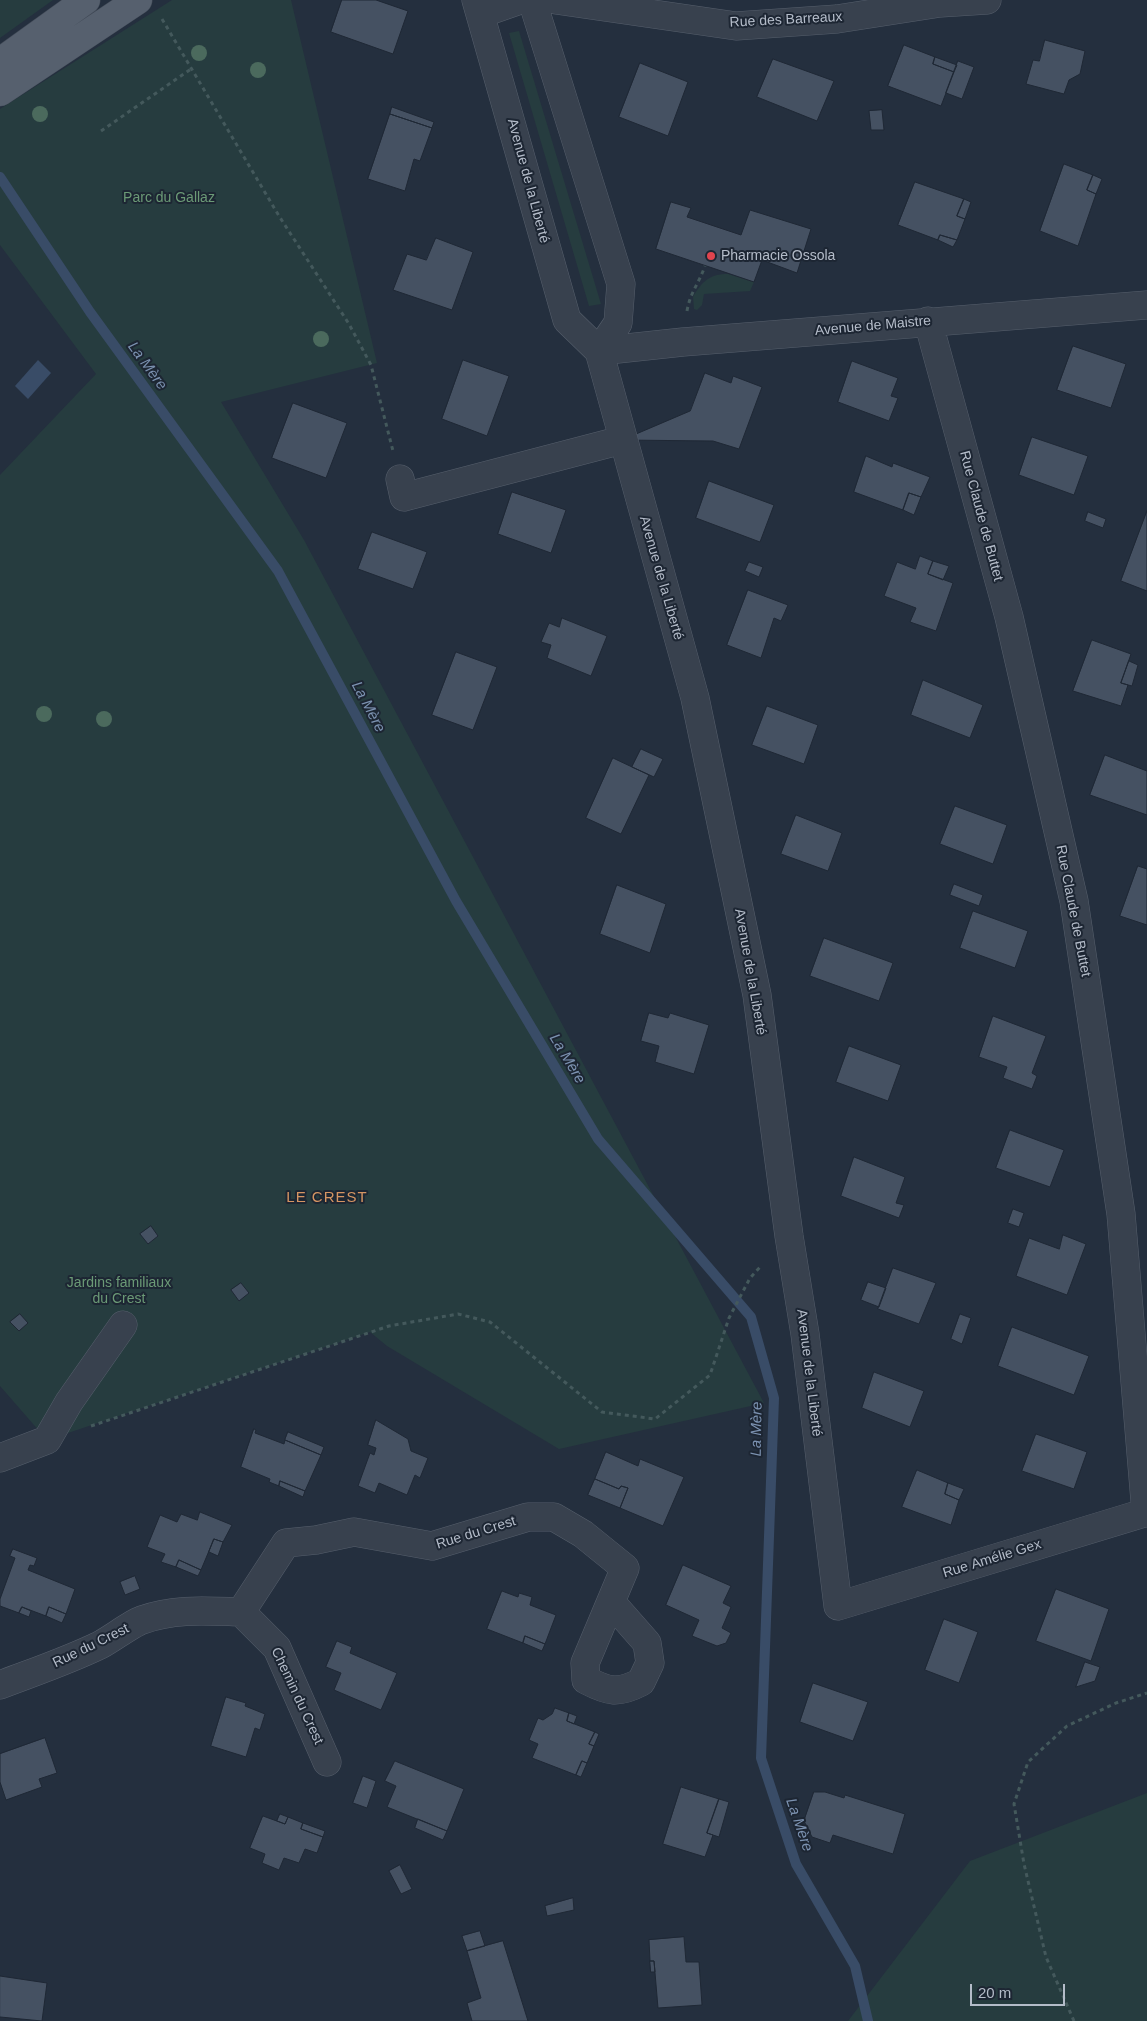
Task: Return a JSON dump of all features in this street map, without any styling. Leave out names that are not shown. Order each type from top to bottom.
[{"type":"main road","points":[[0,62],[86,0]]},
{"type":"main road","points":[[0,92],[138,0]]},
{"type":"street","points":[[478,7],[520,0]]},
{"type":"street","points":[[532,0],[621,284],[618,323],[599,351]]},
{"type":"street","name":"Rue des Barreaux","points":[[556,0],[736,26],[837,19],[940,2],[987,0]]},
{"type":"street","name":"Avenue de la Liberté","points":[[478,7],[567,320],[599,351],[622,440],[695,698],[757,995],[789,1236],[805,1334],[838,1606]]},
{"type":"street","name":"Avenue de Maistre","points":[[599,351],[683,342],[1147,305]]},
{"type":"street","name":"Rue Claude de Buttet","points":[[928,322],[1009,617],[1074,901],[1121,1214],[1147,1512]]},
{"type":"street","points":[[400,479],[404,497],[622,440]]},
{"type":"street","points":[[0,1458],[47,1440],[69,1402],[122,1325]]},
{"type":"street","name":"Rue Amélie Gex","points":[[838,1606],[1147,1512]]},
{"type":"street","name":"Rue du Crest","points":[[0,1685],[72,1658],[118,1636],[140,1620],[163,1614],[197,1610],[241,1612],[286,1543],[316,1540],[354,1532],[432,1546],[528,1517],[554,1517],[582,1534],[625,1568],[611,1602]]},
{"type":"street","name":"Chemin du Crest","points":[[241,1612],[277,1648],[327,1762]]},
{"type":"path","points":[[161,18],[279,216],[349,324],[371,365],[400,479]]},
{"type":"path","points":[[101,131],[191,68]]},
{"type":"path","points":[[683,342],[690,296],[700,281],[705,266]]},
{"type":"path","points":[[47,1440],[390,1326],[458,1314],[490,1322],[602,1412],[655,1420],[710,1376],[729,1318],[750,1278]]},
{"type":"path","points":[[1074,2021],[1046,1957],[1024,1864],[1014,1804],[1028,1762],[1067,1726],[1116,1703],[1147,1693]]},
{"type":"green space","points":[[0,0],[53,0],[0,38]]},
{"type":"green space","points":[[172,0],[291,0],[377,363],[221,402],[304,540],[764,1403],[559,1449],[387,1346],[370,1332],[47,1440],[0,1386],[0,475],[96,374],[0,245],[0,109]]},
{"type":"green space","points":[[519,31],[601,304],[589,306],[509,33]]},
{"type":"green space","points":[[728,274],[754,282],[750,291],[704,294],[702,305],[697,310],[694,309],[693,297],[703,283],[716,275]]},
{"type":"green space","points":[[1147,1793],[1147,2021],[848,2021],[970,1861]]},
{"type":"water","points":[[38,360],[51,373],[28,399],[15,386]]},
{"type":"building","points":[[342,0],[376,0],[408,11],[393,54],[331,32]]},
{"type":"building","points":[[1045,40],[1085,51],[1080,74],[1069,80],[1064,94],[1026,84],[1033,60],[1039,61]]},
{"type":"building","points":[[904,45],[935,57],[933,64],[954,72],[941,106],[888,86]]},
{"type":"building","points":[[935,57],[957,65],[954,72],[933,64]]},
{"type":"building","points":[[773,59],[834,81],[817,121],[757,97]]},
{"type":"building","points":[[958,61],[974,67],[962,99],[946,93]]},
{"type":"building","points":[[640,63],[688,82],[668,136],[619,117]]},
{"type":"building","points":[[392,107],[434,122],[432,128],[390,114]]},
{"type":"building","points":[[882,110],[884,130],[871,130],[869,111]]},
{"type":"building","points":[[390,114],[432,128],[420,161],[414,159],[405,191],[368,179]]},
{"type":"building","points":[[1064,164],[1093,175],[1087,190],[1096,194],[1078,246],[1040,231]]},
{"type":"building","points":[[1093,175],[1102,179],[1096,194],[1087,190]]},
{"type":"building","points":[[915,182],[964,199],[957,216],[965,219],[957,240],[940,235],[938,240],[898,225]]},
{"type":"building","points":[[964,199],[971,202],[965,219],[957,216]]},
{"type":"building","points":[[671,202],[691,208],[687,217],[741,235],[750,210],[811,229],[797,273],[762,260],[754,282],[656,249]]},
{"type":"building","points":[[940,235],[957,240],[953,247],[938,240]]},
{"type":"building","points":[[436,238],[473,252],[452,310],[393,290],[407,254],[426,260]]},
{"type":"building","points":[[1073,346],[1126,364],[1111,408],[1057,390]]},
{"type":"building","points":[[463,360],[509,376],[487,436],[442,419]]},
{"type":"building","points":[[852,361],[898,378],[891,396],[898,398],[889,421],[838,402]]},
{"type":"building","points":[[705,373],[731,383],[733,376],[762,387],[739,449],[713,441],[622,440],[690,411]]},
{"type":"building","points":[[293,403],[347,423],[326,478],[272,458]]},
{"type":"building","points":[[1032,437],[1088,456],[1074,495],[1019,475]]},
{"type":"building","points":[[866,456],[892,467],[893,463],[930,477],[921,497],[909,493],[903,510],[854,492]]},
{"type":"building","points":[[709,481],[774,505],[760,542],[696,518]]},
{"type":"building","points":[[512,492],[566,510],[551,553],[498,534]]},
{"type":"building","points":[[909,493],[921,497],[914,515],[903,510]]},
{"type":"building","points":[[1147,511],[1147,591],[1121,581]]},
{"type":"building","points":[[1088,512],[1106,519],[1103,528],[1085,521]]},
{"type":"building","points":[[372,532],[427,552],[413,589],[358,569]]},
{"type":"building","points":[[920,556],[933,561],[928,574],[953,583],[936,631],[910,622],[916,608],[884,596],[897,562],[915,569]]},
{"type":"building","points":[[933,561],[949,566],[943,580],[928,574]]},
{"type":"building","points":[[749,562],[763,567],[759,577],[745,571]]},
{"type":"building","points":[[748,590],[788,605],[781,621],[774,618],[761,658],[727,645]]},
{"type":"building","points":[[562,618],[607,636],[591,676],[547,658],[551,645],[541,642],[549,623],[559,627]]},
{"type":"building","points":[[1092,640],[1131,654],[1121,683],[1128,685],[1121,706],[1073,691]]},
{"type":"building","points":[[456,652],[497,667],[473,730],[432,715]]},
{"type":"building","points":[[1129,661],[1138,665],[1132,686],[1121,683]]},
{"type":"building","points":[[923,680],[983,705],[970,738],[911,715]]},
{"type":"building","points":[[767,706],[818,725],[804,764],[752,745]]},
{"type":"building","points":[[641,749],[663,759],[654,777],[632,767]]},
{"type":"building","points":[[1105,755],[1147,771],[1147,815],[1090,795]]},
{"type":"building","points":[[613,758],[649,775],[621,834],[586,818]]},
{"type":"building","points":[[955,806],[1007,825],[993,864],[940,844]]},
{"type":"building","points":[[796,815],[842,833],[828,871],[781,854]]},
{"type":"building","points":[[1138,866],[1147,869],[1147,925],[1120,916]]},
{"type":"building","points":[[954,884],[983,895],[979,906],[950,895]]},
{"type":"building","points":[[617,885],[666,904],[650,953],[600,934]]},
{"type":"building","points":[[973,911],[1028,931],[1015,968],[960,948]]},
{"type":"building","points":[[824,938],[893,963],[879,1001],[810,976]]},
{"type":"building","points":[[649,1013],[668,1018],[670,1013],[709,1025],[694,1074],[655,1062],[659,1046],[641,1041]]},
{"type":"building","points":[[993,1016],[1046,1036],[1032,1073],[1037,1076],[1032,1089],[1003,1078],[1007,1067],[979,1057]]},
{"type":"building","points":[[849,1046],[901,1065],[888,1101],[836,1082]]},
{"type":"building","points":[[1010,1130],[1064,1150],[1050,1187],[996,1168]]},
{"type":"building","points":[[854,1157],[905,1177],[896,1203],[904,1205],[899,1218],[841,1196]]},
{"type":"building","points":[[1013,1209],[1024,1213],[1019,1227],[1008,1223]]},
{"type":"building","points":[[151,1226],[158,1236],[148,1244],[140,1234]]},
{"type":"building","points":[[1063,1235],[1086,1244],[1067,1295],[1016,1276],[1029,1238],[1059,1249]]},
{"type":"building","points":[[893,1268],[936,1283],[919,1324],[878,1309]]},
{"type":"building","points":[[868,1282],[886,1288],[879,1307],[861,1300]]},
{"type":"building","points":[[241,1283],[249,1293],[239,1301],[231,1290]]},
{"type":"building","points":[[20,1314],[28,1323],[19,1331],[10,1322]]},
{"type":"building","points":[[960,1314],[971,1318],[962,1344],[951,1339]]},
{"type":"building","points":[[1012,1327],[1089,1356],[1074,1395],[998,1366]]},
{"type":"building","points":[[874,1372],[924,1391],[910,1427],[862,1408]]},
{"type":"building","points":[[376,1420],[408,1439],[411,1451],[428,1458],[420,1478],[415,1475],[407,1495],[379,1483],[375,1493],[358,1486],[370,1453],[374,1455],[376,1448],[368,1445]]},
{"type":"building","points":[[254,1429],[256,1430],[255,1433],[284,1444],[285,1440],[321,1455],[305,1491],[280,1481],[279,1486],[269,1482],[270,1479],[241,1467]]},
{"type":"building","points":[[288,1432],[324,1447],[321,1455],[285,1440]]},
{"type":"building","points":[[1036,1434],[1087,1452],[1074,1489],[1022,1471]]},
{"type":"building","points":[[606,1452],[638,1466],[640,1459],[684,1477],[663,1526],[620,1508],[628,1488],[621,1486],[619,1489],[595,1479]]},
{"type":"building","points":[[917,1470],[948,1483],[945,1494],[959,1500],[951,1525],[902,1507]]},
{"type":"building","points":[[595,1479],[619,1489],[621,1486],[628,1488],[620,1508],[588,1495]]},
{"type":"building","points":[[280,1481],[305,1491],[303,1497],[279,1486]]},
{"type":"building","points":[[948,1483],[964,1489],[959,1500],[945,1494]]},
{"type":"building","points":[[200,1512],[232,1525],[223,1542],[214,1539],[201,1570],[179,1560],[176,1567],[161,1562],[165,1554],[147,1547],[160,1515],[177,1522],[181,1514],[197,1520]]},
{"type":"building","points":[[214,1539],[223,1542],[218,1556],[209,1552]]},
{"type":"building","points":[[13,1549],[37,1558],[34,1566],[30,1565],[28,1570],[75,1589],[66,1614],[49,1607],[46,1616],[22,1607],[19,1613],[0,1606],[0,1599],[15,1558],[10,1556]]},
{"type":"building","points":[[179,1560],[201,1570],[198,1576],[176,1567]]},
{"type":"building","points":[[683,1565],[731,1586],[723,1603],[731,1607],[722,1628],[731,1633],[726,1643],[717,1646],[692,1636],[699,1620],[666,1605]]},
{"type":"building","points":[[135,1576],[140,1589],[125,1595],[120,1582]]},
{"type":"building","points":[[1056,1589],[1109,1609],[1091,1661],[1036,1641]]},
{"type":"building","points":[[502,1591],[518,1597],[519,1593],[532,1597],[530,1605],[556,1615],[545,1644],[525,1636],[523,1643],[487,1629]]},
{"type":"building","points":[[22,1607],[31,1611],[29,1617],[19,1613]]},
{"type":"building","points":[[49,1607],[66,1614],[62,1623],[46,1616]]},
{"type":"building","points":[[944,1619],[978,1632],[959,1683],[925,1670]]},
{"type":"building","points":[[525,1636],[545,1644],[542,1651],[523,1643]]},
{"type":"building","points":[[337,1641],[352,1647],[350,1653],[397,1673],[381,1710],[334,1690],[341,1673],[326,1667]]},
{"type":"building","points":[[1085,1662],[1100,1667],[1095,1681],[1076,1687]]},
{"type":"building","points":[[813,1683],[868,1702],[853,1741],[800,1722]]},
{"type":"building","points":[[226,1697],[246,1703],[245,1706],[265,1714],[260,1730],[255,1728],[246,1757],[211,1746]]},
{"type":"building","points":[[555,1708],[569,1713],[567,1721],[595,1732],[589,1744],[594,1746],[587,1763],[582,1761],[576,1775],[532,1758],[538,1744],[529,1740],[538,1718],[543,1720],[552,1714]]},
{"type":"building","points":[[569,1713],[577,1716],[574,1724],[567,1721]]},
{"type":"building","points":[[595,1732],[599,1734],[594,1746],[589,1744]]},
{"type":"building","points":[[45,1738],[57,1773],[39,1779],[42,1787],[6,1800],[0,1782],[0,1754]]},
{"type":"building","points":[[395,1761],[464,1789],[447,1831],[387,1807],[396,1786],[385,1781]]},
{"type":"building","points":[[582,1761],[587,1763],[581,1777],[576,1775]]},
{"type":"building","points":[[363,1776],[376,1781],[367,1808],[353,1803]]},
{"type":"building","points":[[681,1787],[719,1799],[707,1833],[713,1835],[705,1857],[663,1844]]},
{"type":"building","points":[[814,1792],[825,1792],[844,1798],[845,1795],[905,1814],[893,1854],[833,1835],[830,1843],[812,1837],[804,1821]]},
{"type":"building","points":[[719,1799],[729,1802],[719,1837],[707,1833]]},
{"type":"building","points":[[280,1814],[288,1817],[285,1824],[277,1821]]},
{"type":"building","points":[[263,1816],[285,1824],[288,1817],[303,1823],[301,1829],[323,1837],[317,1853],[305,1849],[299,1863],[284,1858],[279,1870],[262,1863],[265,1854],[250,1848]]},
{"type":"building","points":[[418,1819],[447,1831],[443,1840],[415,1828]]},
{"type":"building","points":[[303,1823],[325,1831],[323,1837],[301,1829]]},
{"type":"building","points":[[400,1865],[412,1889],[401,1894],[389,1871]]},
{"type":"building","points":[[573,1898],[574,1910],[547,1916],[545,1906]]},
{"type":"building","points":[[480,1931],[485,1946],[467,1951],[462,1936]]},
{"type":"building","points":[[684,1937],[686,1962],[699,1962],[702,2005],[658,2008],[654,1961],[650,1961],[649,1940]]},
{"type":"building","points":[[503,1941],[528,2021],[472,2021],[467,2003],[481,1998],[467,1951]]},
{"type":"building","points":[[650,1961],[654,1961],[655,1972],[651,1972]]},
{"type":"building","points":[[0,1976],[47,1983],[42,2021],[0,2017]]},
{"type":"waterway","name":"La Mère","points":[[0,177],[90,312],[278,571],[456,901],[598,1139],[751,1317],[774,1398],[761,1758],[796,1864],[855,1966],[868,2021]]},
{"type":"place","name":"Pharmacie Ossola","points":[[711,256]]},
{"type":"district","name":"LE CREST","points":[[327,1198]]},
{"type":"park label","name":"Parc du Gallaz","points":[[169,198]]},
{"type":"park label","name":"Jardins familiaux du Crest","points":[[119,1292]]}]
